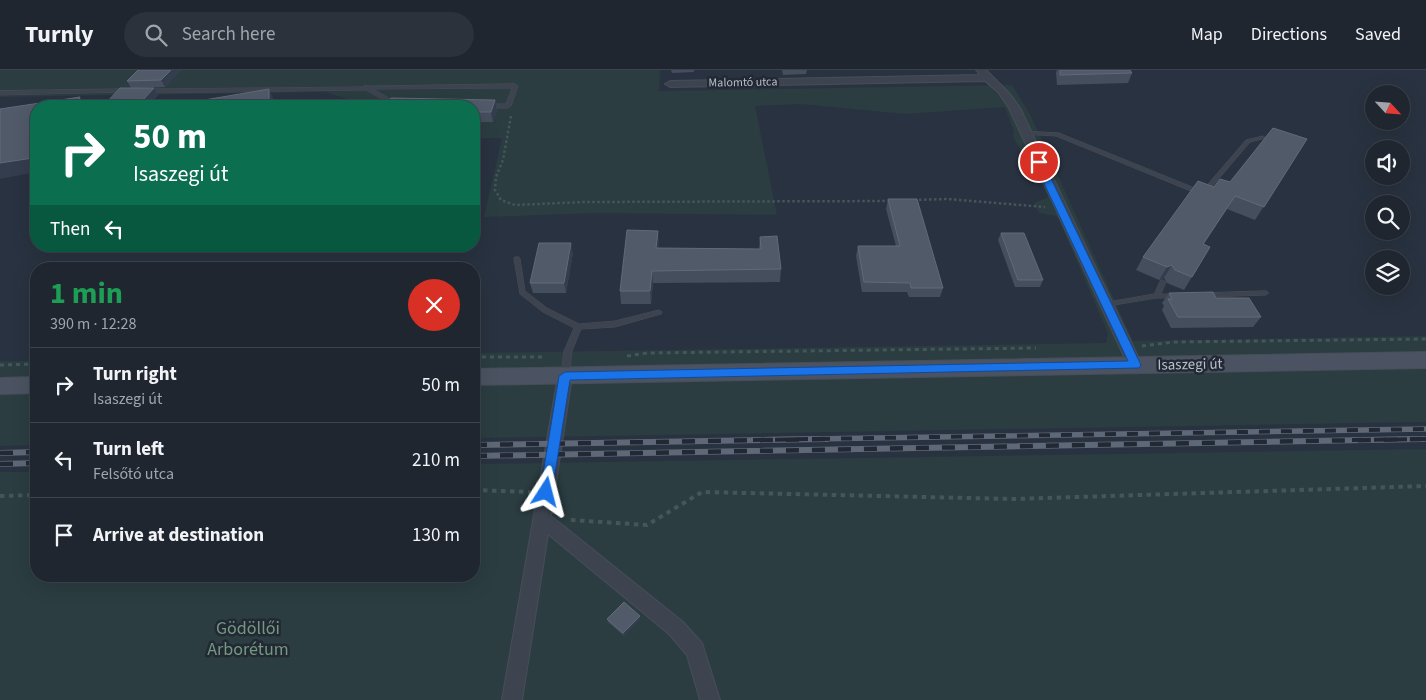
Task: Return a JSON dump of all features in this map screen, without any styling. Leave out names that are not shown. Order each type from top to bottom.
[{"type":"main road","name":"Isaszegi út","points":[[480,377],[565,368],[1131,356],[1426,360]]},
{"type":"main road","points":[[0,386],[30,385]]},
{"type":"street","name":"Malomtó utca","points":[[670,84],[984,74]]},
{"type":"street","points":[[984,74],[1012,100],[1025,132],[1131,356]]},
{"type":"street","points":[[512,700],[565,368]]},
{"type":"street","points":[[542,519],[676,628],[695,650],[710,700]]},
{"type":"lane","points":[[138,91],[515,86],[508,106],[480,106]]},
{"type":"lane","points":[[364,87],[387,100]]},
{"type":"lane","points":[[0,93],[128,91]]},
{"type":"lane","points":[[1025,132],[1057,134],[1203,194],[1248,140],[1263,138]]},
{"type":"lane","points":[[517,259],[522,292],[545,310],[578,327],[615,324],[659,312]]},
{"type":"lane","points":[[1156,296],[1163,282]]},
{"type":"lane","points":[[1202,295],[1266,293]]},
{"type":"lane","points":[[1108,304],[1156,296],[1184,295]]},
{"type":"lane","points":[[565,368],[578,327]]},
{"type":"path","points":[[510,100],[511,114],[503,160],[496,177],[495,190],[501,200],[515,205],[899,201]]},
{"type":"path","points":[[908,201],[947,199],[1036,207]]},
{"type":"path","points":[[1131,356],[1173,342],[1426,339]]},
{"type":"path","points":[[625,356],[647,353],[1036,348]]},
{"type":"path","points":[[480,357],[533,356],[565,368]]},
{"type":"path","points":[[0,364],[30,364]]},
{"type":"path","points":[[542,519],[646,525],[702,492],[1014,499],[1426,486]]},
{"type":"path","points":[[480,490],[546,492]]},
{"type":"path","points":[[0,496],[30,495]]},
{"type":"green space","points":[[0,70],[660,70],[659,91],[1012,85],[1030,114],[1133,341],[1426,336],[1426,422],[480,438],[480,353],[1106,343],[1108,333],[1059,220],[1056,216],[1039,213],[1034,203],[1049,197],[1013,137],[1014,132],[1005,107],[905,114],[801,104],[755,106],[777,215],[595,213],[484,217],[502,138],[480,138],[480,100],[350,100],[326,92],[0,97]]},
{"type":"green space","points":[[0,361],[30,361],[30,445],[0,446]]},
{"type":"green space","name":"Gödöllői Arborétum","points":[[1426,449],[1426,700],[0,700],[0,472],[30,472],[30,582],[480,582],[480,464]]},
{"type":"building","points":[[138,70],[171,70],[161,80],[127,81]]},
{"type":"building","points":[[1060,70],[1130,70],[1132,73],[1060,75]]},
{"type":"building","points":[[120,88],[154,88],[143,100],[109,100]]},
{"type":"building","points":[[269,89],[269,100],[204,100]]},
{"type":"building","points":[[80,97],[79,100],[60,100]]},
{"type":"building","points":[[391,98],[495,100],[491,112],[480,112],[480,100],[390,100]]},
{"type":"building","points":[[30,104],[30,158],[0,163],[0,109]]},
{"type":"building","points":[[1273,128],[1307,139],[1264,207],[1235,196],[1203,244],[1210,247],[1192,277],[1175,270],[1172,265],[1167,267],[1143,257],[1198,181],[1214,187],[1220,179],[1230,182]]},
{"type":"building","points":[[888,199],[917,199],[943,288],[911,288],[910,283],[864,282],[858,246],[900,246]]},
{"type":"building","points":[[627,230],[658,231],[656,248],[761,249],[760,237],[777,236],[781,269],[652,271],[650,291],[620,291]]},
{"type":"building","points":[[1001,233],[1024,233],[1043,280],[1018,280]]},
{"type":"building","points":[[539,243],[571,243],[564,283],[530,283]]},
{"type":"building","points":[[1213,292],[1216,298],[1249,298],[1261,317],[1178,317],[1168,299],[1172,299],[1169,293]]},
{"type":"building","points":[[624,602],[640,616],[623,633],[607,619]]},
{"type":"railway","points":[[753,440],[1426,429]]},
{"type":"railway","points":[[480,445],[827,439]]},
{"type":"railway","points":[[480,456],[1410,439]]},
{"type":"railway","points":[[1352,440],[1410,439]]},
{"type":"railway","points":[[1410,439],[1422,439]]},
{"type":"railway","points":[[1410,439],[1426,439]]},
{"type":"railway","points":[[0,453],[30,452]]},
{"type":"railway","points":[[0,464],[30,463]]},
{"type":"route","points":[[546,492],[565,376],[1135,365],[1108,304],[1039,162]]}]
